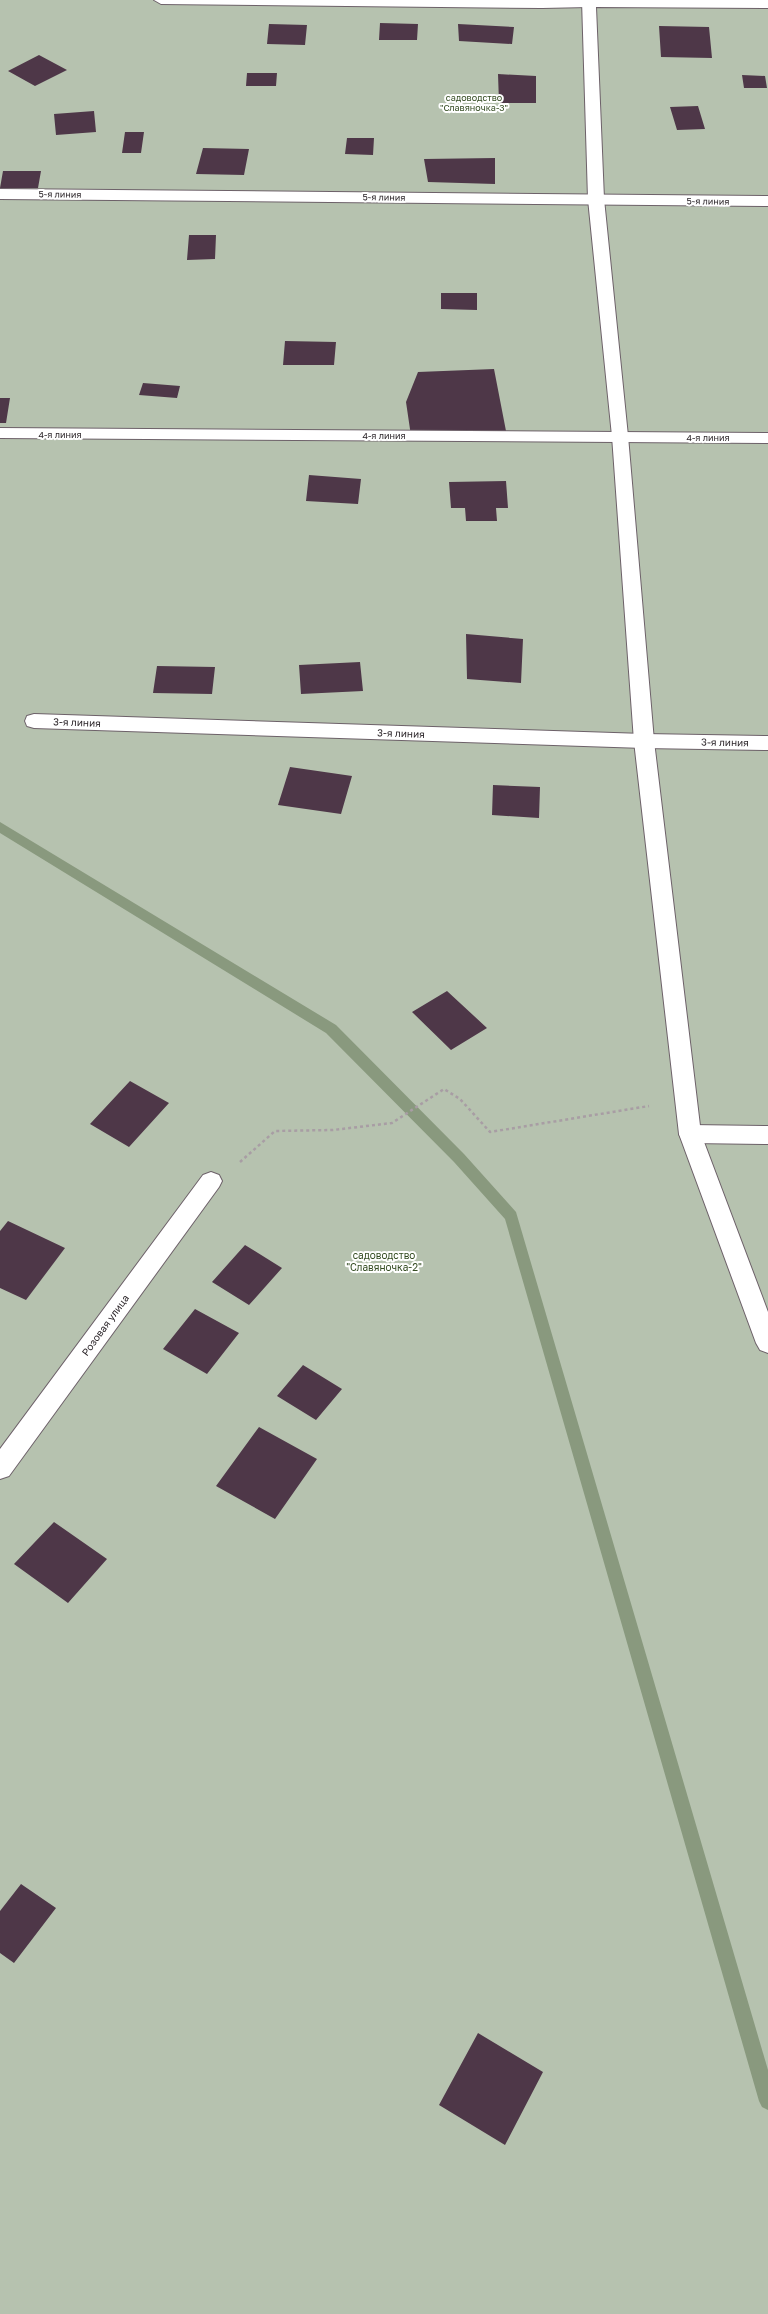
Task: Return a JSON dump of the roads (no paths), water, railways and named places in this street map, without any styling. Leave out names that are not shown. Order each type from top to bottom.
[{"type":"street","points":[[161,0],[542,4],[589,1],[768,4]]},
{"type":"street","points":[[589,1],[596,199],[620,436],[644,741],[690,1134],[768,1343]]},
{"type":"street","name":"5-я линия","points":[[0,194],[596,199],[768,202]]},
{"type":"street","name":"4-я линия","points":[[0,433],[768,438]]},
{"type":"street","name":"3-я линия","points":[[34,721],[644,741],[768,743]]},
{"type":"street","points":[[690,1134],[768,1135]]},
{"type":"street","name":"Розовая улица","points":[[0,1468],[211,1181]]},
{"type":"waterway","points":[[0,827],[331,1029],[459,1158],[511,1216],[768,2101]]},
{"type":"park label","name":"садоводство \"Славяночка-3\"","points":[[474,102]]},
{"type":"park label","name":"садоводство \"Славяночка-2\"","points":[[384,1260]]}]
